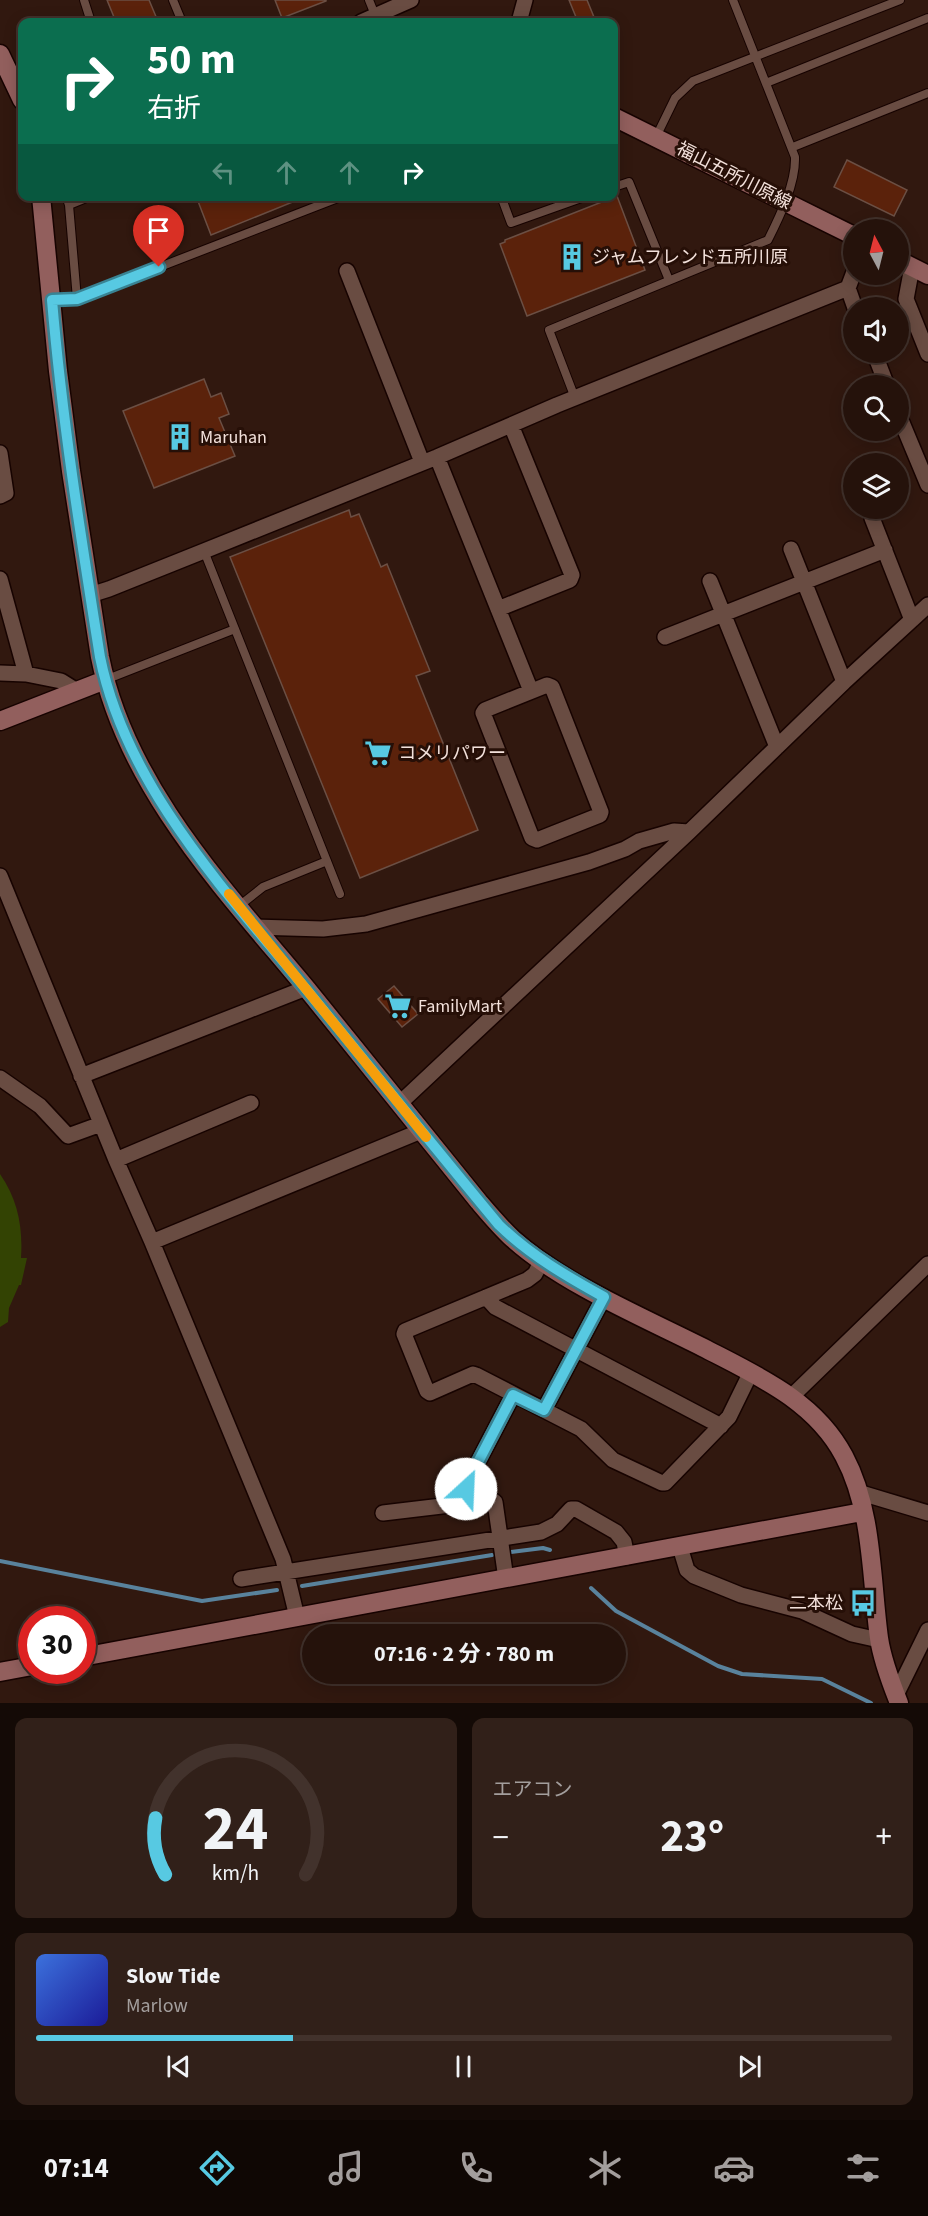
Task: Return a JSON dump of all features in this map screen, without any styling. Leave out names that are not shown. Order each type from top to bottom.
[{"type":"street","points":[[370,18],[411,0]]},
{"type":"street","points":[[520,18],[525,0]]},
{"type":"street","points":[[0,54],[15,89]]},
{"type":"street","name":"福山五所川原線","points":[[618,119],[843,231]]},
{"type":"street","points":[[44,201],[58,371],[71,471],[105,680],[123,733],[162,806],[254,927],[499,1225],[514,1240],[542,1260],[604,1297],[752,1372],[791,1397],[816,1418],[838,1446],[858,1492],[872,1571],[879,1640],[897,1699]]},
{"type":"street","points":[[913,267],[906,299],[928,354]]},
{"type":"street","points":[[347,271],[429,460],[498,609],[531,691]]},
{"type":"street","points":[[849,285],[851,297]]},
{"type":"street","points":[[90,595],[429,460],[575,398],[848,288]]},
{"type":"street","points":[[498,609],[570,580],[572,575],[511,426]]},
{"type":"street","points":[[909,439],[928,485]]},
{"type":"street","points":[[0,453],[6,493],[0,496]]},
{"type":"street","points":[[872,519],[912,620]]},
{"type":"street","points":[[791,549],[844,682]]},
{"type":"street","points":[[664,638],[885,550]]},
{"type":"street","points":[[710,581],[777,747]]},
{"type":"street","points":[[1,585],[26,674]]},
{"type":"street","points":[[399,1104],[928,605]]},
{"type":"street","points":[[0,673],[26,674],[61,681],[77,691]]},
{"type":"street","points":[[0,721],[105,680]]},
{"type":"street","points":[[547,685],[552,687],[602,812],[600,816],[537,840],[532,838],[483,713],[485,710],[531,691],[547,685]]},
{"type":"street","points":[[254,927],[323,929],[366,924],[589,862],[625,849],[639,841],[674,831],[689,832]]},
{"type":"street","points":[[0,876],[288,1571],[297,1617]]},
{"type":"street","points":[[81,1076],[306,988]]},
{"type":"street","points":[[0,1078],[40,1106],[68,1136],[101,1124]]},
{"type":"street","points":[[116,1160],[251,1103]]},
{"type":"street","points":[[152,1242],[421,1131]]},
{"type":"street","points":[[542,1260],[535,1274],[526,1280],[405,1331],[404,1334],[427,1391],[430,1393],[473,1374],[581,1429],[613,1460],[665,1483],[729,1417],[752,1372]]},
{"type":"street","points":[[791,1397],[928,1264]]},
{"type":"street","points":[[486,1297],[495,1307],[721,1426]]},
{"type":"street","points":[[544,1410],[604,1297]]},
{"type":"street","points":[[468,1502],[466,1485],[513,1395]]},
{"type":"street","points":[[858,1492],[928,1513]]},
{"type":"street","points":[[382,1513],[492,1500],[495,1502],[506,1579]]},
{"type":"street","points":[[241,1579],[550,1529],[571,1509],[576,1509],[616,1532],[624,1542],[627,1557]]},
{"type":"street","points":[[96,1654],[862,1512]]},
{"type":"street","points":[[681,1547],[687,1570],[694,1576],[741,1595],[802,1611],[852,1634],[879,1640]]},
{"type":"street","points":[[897,1699],[928,1630]]},
{"type":"street","points":[[0,1672],[18,1669]]},
{"type":"lane","points":[[84,0],[90,18]]},
{"type":"lane","points":[[172,0],[180,18]]},
{"type":"lane","points":[[368,18],[369,0]]},
{"type":"lane","points":[[575,398],[549,330],[768,240],[780,215],[795,168],[793,147],[733,0]]},
{"type":"lane","points":[[656,137],[675,98],[687,84],[900,0]]},
{"type":"lane","points":[[766,82],[928,18]]},
{"type":"lane","points":[[793,147],[928,93]]},
{"type":"lane","points":[[618,186],[629,182],[669,280]]},
{"type":"lane","points":[[67,201],[77,299]]},
{"type":"lane","points":[[52,300],[77,299],[320,201]]},
{"type":"lane","points":[[503,201],[511,223],[573,201]]},
{"type":"lane","points":[[204,551],[340,894]]},
{"type":"lane","points":[[105,680],[235,629]]},
{"type":"lane","points":[[238,906],[262,887],[327,861]]},
{"type":"green space","points":[[0,1174],[11,1194],[18,1214],[21,1258],[27,1258],[21,1285],[9,1308],[8,1322],[0,1327]]},
{"type":"building","points":[[107,0],[149,0],[157,18],[114,18]]},
{"type":"building","points":[[275,0],[326,0],[326,1],[282,18]]},
{"type":"building","points":[[569,0],[587,0],[594,18],[576,18]]},
{"type":"building","points":[[847,160],[907,190],[894,216],[834,187]]},
{"type":"building","name":"ジャムフレンド五所川原","points":[[618,199],[645,270],[527,316],[500,244],[604,201],[618,201]]},
{"type":"building","points":[[198,201],[295,201],[211,235]]},
{"type":"building","name":"Maruhan","points":[[204,379],[211,397],[221,393],[229,414],[219,418],[235,456],[154,488],[123,411]]},
{"type":"building","name":"コメリパワー","points":[[349,510],[351,517],[359,514],[381,567],[387,564],[430,671],[416,676],[478,830],[360,878],[230,557]]},
{"type":"building","name":"FamilyMart","points":[[394,986],[418,1014],[402,1027],[378,999]]},
{"type":"waterway","points":[[511,1552],[543,1548],[550,1550]]},
{"type":"waterway","points":[[302,1586],[492,1555]]},
{"type":"waterway","points":[[0,1561],[202,1601],[277,1590]]},
{"type":"waterway","points":[[591,1588],[616,1611],[718,1666],[742,1674],[822,1679],[871,1703]]},
{"type":"slow traffic","points":[[229,894],[426,1137]]},
{"type":"place","name":"ジャムフレンド五所川原","points":[[572,257]]},
{"type":"place","name":"Maruhan","points":[[180,437]]},
{"type":"place","name":"コメリパワー","points":[[378,753]]},
{"type":"place","name":"FamilyMart","points":[[398,1006]]},
{"type":"place","name":"二本松","points":[[863,1603]]},
{"type":"route","points":[[159,267],[77,299],[52,300],[58,371],[71,471],[100,657],[105,680],[123,733],[162,806],[254,927],[499,1225],[514,1240],[548,1264],[604,1297],[544,1410],[513,1395],[466,1489]]}]
